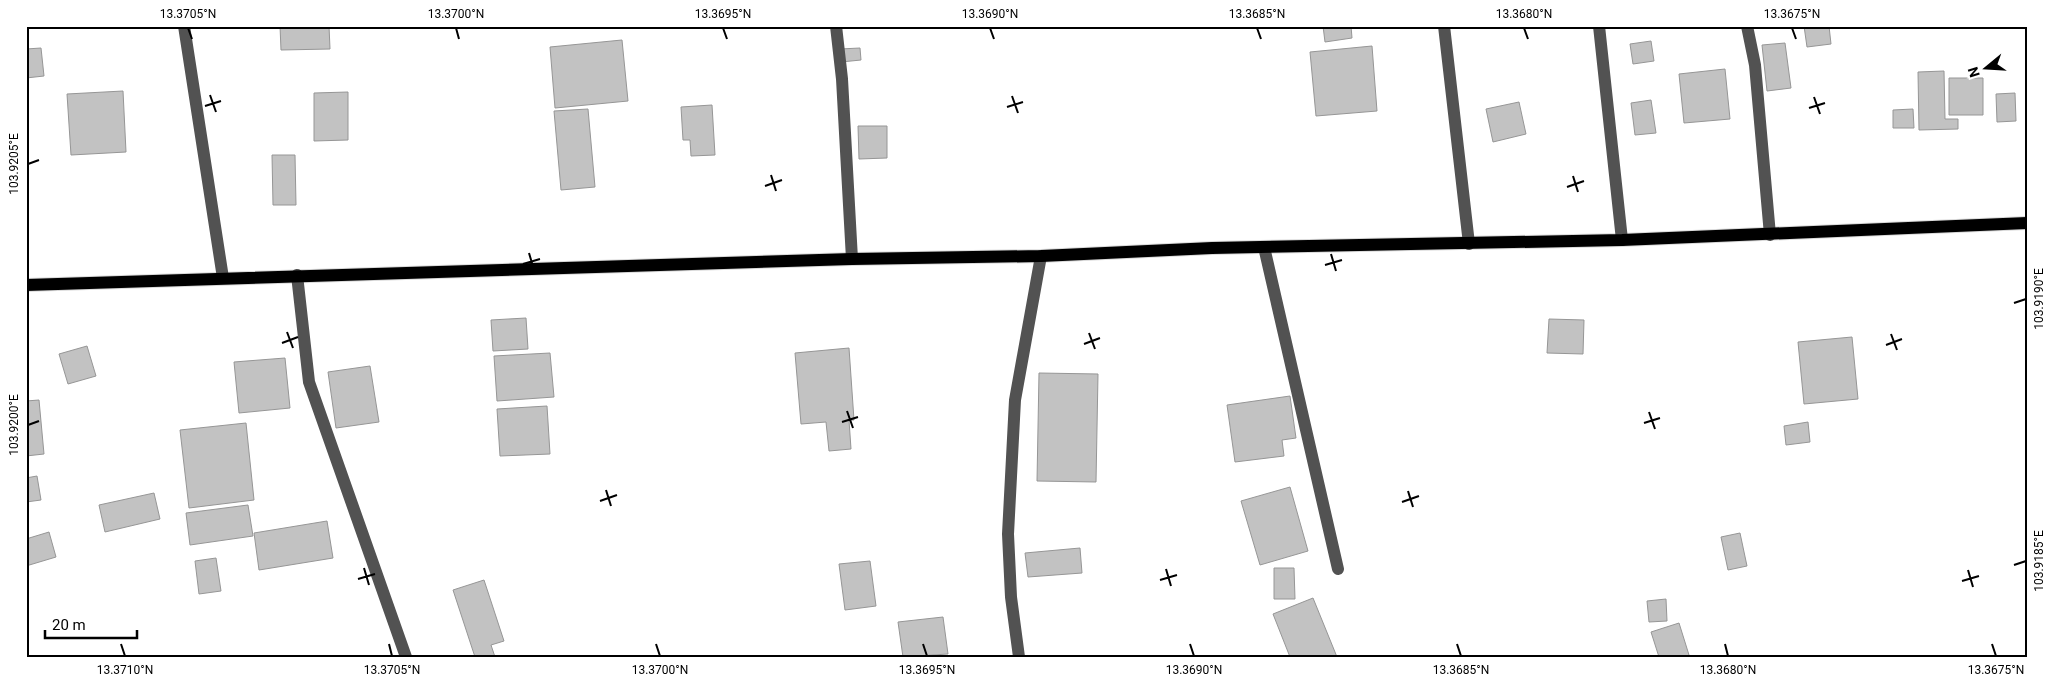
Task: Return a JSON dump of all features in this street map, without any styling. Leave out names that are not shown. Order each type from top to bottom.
[{"type":"main road","points":[[26,285],[852,259],[1041,256],[1212,248],[1622,240],[2027,223]]},
{"type":"street","points":[[184,26],[223,278]]},
{"type":"street","points":[[836,26],[842,79],[852,259]]},
{"type":"street","points":[[1444,26],[1469,244]]},
{"type":"street","points":[[1599,26],[1622,240]]},
{"type":"street","points":[[1747,26],[1755,65],[1770,235]]},
{"type":"street","points":[[1264,247],[1338,569]]},
{"type":"street","points":[[1019,657],[1011,597],[1008,534],[1013,429],[1015,400],[1041,256]]},
{"type":"street","points":[[297,275],[310,382],[406,657]]},
{"type":"building","points":[[280,26],[329,26],[330,49],[281,50]]},
{"type":"building","points":[[1323,26],[1351,26],[1352,38],[1325,42]]},
{"type":"building","points":[[1804,26],[1829,26],[1831,44],[1807,47]]},
{"type":"building","points":[[622,40],[628,101],[555,108],[550,47]]},
{"type":"building","points":[[1651,41],[1654,61],[1633,64],[1630,44]]},
{"type":"building","points":[[1785,43],[1791,88],[1767,91],[1762,45]]},
{"type":"building","points":[[1372,46],[1377,111],[1316,116],[1310,52]]},
{"type":"building","points":[[41,48],[44,76],[26,78],[26,49]]},
{"type":"building","points":[[860,48],[861,60],[841,62],[840,49]]},
{"type":"building","points":[[1725,69],[1730,119],[1684,123],[1679,74]]},
{"type":"building","points":[[1944,71],[1945,119],[1958,119],[1958,129],[1919,130],[1918,72]]},
{"type":"building","points":[[1949,78],[1983,78],[1983,115],[1949,115]]},
{"type":"building","points":[[123,91],[126,152],[71,155],[67,94]]},
{"type":"building","points":[[348,92],[348,140],[314,141],[314,93]]},
{"type":"building","points":[[2015,93],[2016,121],[1997,122],[1996,94]]},
{"type":"building","points":[[1651,100],[1656,133],[1635,135],[1631,103]]},
{"type":"building","points":[[1519,102],[1526,134],[1493,142],[1486,109]]},
{"type":"building","points":[[712,105],[715,155],[691,156],[690,140],[683,140],[681,107]]},
{"type":"building","points":[[588,109],[595,187],[561,190],[554,111]]},
{"type":"building","points":[[1913,109],[1914,128],[1893,128],[1893,110]]},
{"type":"building","points":[[858,126],[887,126],[887,158],[859,159]]},
{"type":"building","points":[[272,155],[295,155],[296,205],[273,205]]},
{"type":"building","points":[[526,318],[528,349],[493,351],[491,320]]},
{"type":"building","points":[[1549,319],[1584,320],[1583,354],[1547,353]]},
{"type":"building","points":[[1852,337],[1858,399],[1804,404],[1798,342]]},
{"type":"building","points":[[87,346],[96,376],[68,384],[59,354]]},
{"type":"building","points":[[849,348],[854,420],[849,420],[851,449],[829,451],[826,422],[801,424],[795,353]]},
{"type":"building","points":[[550,353],[554,397],[497,401],[494,356]]},
{"type":"building","points":[[285,358],[290,408],[239,413],[234,362]]},
{"type":"building","points":[[370,366],[379,422],[336,428],[328,372]]},
{"type":"building","points":[[1039,373],[1098,374],[1096,482],[1037,481]]},
{"type":"building","points":[[1290,396],[1296,438],[1282,440],[1284,456],[1235,462],[1227,405]]},
{"type":"building","points":[[39,400],[44,454],[26,456],[26,401]]},
{"type":"building","points":[[547,406],[550,454],[500,456],[497,409]]},
{"type":"building","points":[[1808,422],[1810,442],[1786,445],[1784,426]]},
{"type":"building","points":[[246,423],[254,500],[189,508],[180,430]]},
{"type":"building","points":[[37,476],[41,500],[26,502],[26,478]]},
{"type":"building","points":[[1290,487],[1308,551],[1260,565],[1241,501]]},
{"type":"building","points":[[154,493],[160,519],[105,532],[99,505]]},
{"type":"building","points":[[248,505],[253,536],[190,545],[186,513]]},
{"type":"building","points":[[327,521],[333,558],[259,570],[254,533]]},
{"type":"building","points":[[49,532],[56,557],[26,566],[26,539]]},
{"type":"building","points":[[1740,533],[1747,566],[1728,570],[1721,537]]},
{"type":"building","points":[[1080,548],[1082,573],[1028,577],[1025,553]]},
{"type":"building","points":[[216,558],[221,591],[199,594],[195,561]]},
{"type":"building","points":[[870,561],[876,606],[845,610],[839,564]]},
{"type":"building","points":[[1274,568],[1294,568],[1295,599],[1274,599]]},
{"type":"building","points":[[484,580],[504,641],[491,645],[495,657],[475,657],[453,590]]},
{"type":"building","points":[[1313,598],[1337,657],[1290,657],[1273,614]]},
{"type":"building","points":[[1666,599],[1667,621],[1649,622],[1647,601]]},
{"type":"building","points":[[943,617],[948,654],[903,657],[898,622]]},
{"type":"building","points":[[1679,623],[1689,655],[1684,657],[1659,657],[1651,632]]}]
